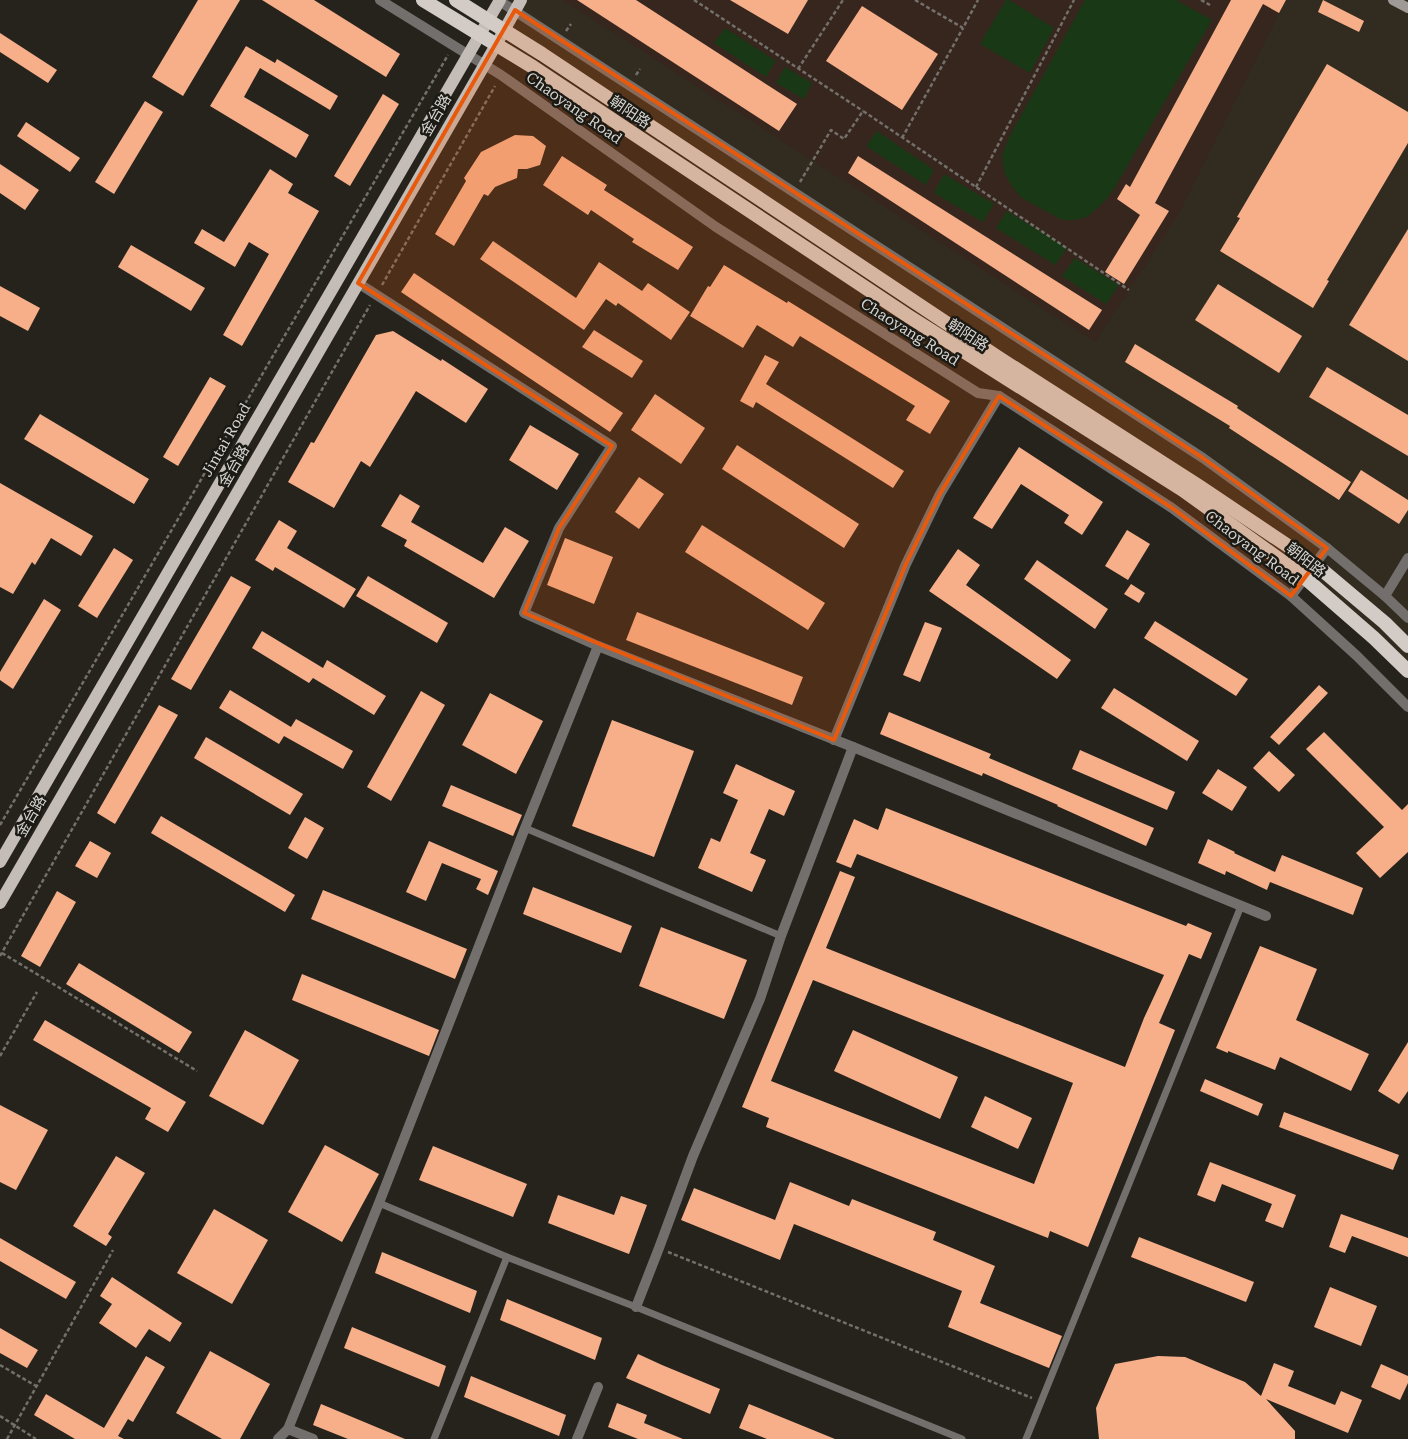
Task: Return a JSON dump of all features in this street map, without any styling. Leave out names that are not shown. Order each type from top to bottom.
[{"type":"highway","points":[[423,0],[480,35]]},
{"type":"highway","points":[[456,0],[488,20]]},
{"type":"highway","name":"朝阳路","points":[[488,20],[999,358],[1186,478],[1315,564],[1385,623],[1408,646]]},
{"type":"highway","name":"朝阳路","points":[[480,35],[542,73],[915,321],[1183,490],[1304,578],[1374,638],[1408,671]]},
{"type":"main road","name":"Jintai Road","points":[[0,862],[499,0]]},
{"type":"main road","points":[[1393,0],[1408,8]]},
{"type":"main road","name":"金台路","points":[[0,903],[518,5]]},
{"type":"street","name":"Chaoyang Road","points":[[380,0],[501,75],[716,227],[978,393],[999,396],[1172,508],[1291,596],[1357,656],[1408,707]]},
{"type":"street","points":[[499,0],[518,5],[794,192],[1203,458],[1327,548],[1385,596],[1408,618]]},
{"type":"street","points":[[358,283],[612,446],[559,528],[524,613],[598,646],[853,747],[1266,916]]},
{"type":"street","points":[[834,740],[915,546],[940,494],[999,396]]},
{"type":"street","points":[[1291,596],[1327,548]]},
{"type":"street","points":[[1385,596],[1408,558]]},
{"type":"street","points":[[278,1439],[288,1429],[598,646]]},
{"type":"street","points":[[636,1307],[693,1156],[760,999],[781,936],[853,747]]},
{"type":"street","points":[[577,1439],[598,1387]]},
{"type":"street","points":[[288,1429],[313,1439]]},
{"type":"lane","points":[[525,828],[781,936]]},
{"type":"lane","points":[[1026,1439],[1241,906]]},
{"type":"lane","points":[[379,1203],[507,1257],[962,1439]]},
{"type":"lane","points":[[434,1439],[507,1257]]},
{"type":"path","points":[[694,0],[1129,290]]},
{"type":"path","points":[[798,68],[843,0]]},
{"type":"path","points":[[915,0],[963,28]]},
{"type":"path","points":[[902,138],[978,0]]},
{"type":"path","points":[[976,187],[1074,0]]},
{"type":"path","points":[[1201,0],[1210,5]]},
{"type":"path","points":[[0,825],[454,45]]},
{"type":"path","points":[[197,1071],[1,954],[501,75]]},
{"type":"path","points":[[794,192],[831,130],[844,139],[863,111]]},
{"type":"path","points":[[0,1056],[37,992]]},
{"type":"path","points":[[659,1248],[1041,1401]]},
{"type":"path","points":[[7,1439],[113,1250]]},
{"type":"path","points":[[0,1365],[36,1386]]},
{"type":"path","points":[[0,1416],[36,1439]]},
{"type":"highlighted area","points":[[515,10],[1203,458],[1327,548],[1291,596],[1172,508],[999,396],[940,494],[906,564],[834,740],[524,613],[559,528],[612,446],[358,283]]},
{"type":"shaded area","points":[[500,0],[1408,0],[1408,664],[1361,617],[489,20]]},
{"type":"shaded area","points":[[563,0],[1286,0],[1177,217],[1095,342]]},
{"type":"green space","points":[[1006,0],[1009,0],[1054,28],[1030,73],[980,44]]},
{"type":"green space","points":[[1085,0],[1176,0],[1212,20],[1114,189],[1104,202],[1087,217],[1075,220],[1062,220],[1022,198],[1013,188],[1004,172],[1002,155],[1009,137]]},
{"type":"green space","points":[[725,28],[776,61],[766,77],[714,43]]},
{"type":"green space","points":[[785,67],[812,83],[804,99],[776,83]]},
{"type":"green space","points":[[877,131],[934,170],[926,185],[866,146]]},
{"type":"green space","points":[[944,174],[994,204],[983,222],[934,193]]},
{"type":"green space","points":[[1007,211],[1067,248],[1055,265],[996,228]]},
{"type":"green space","points":[[1075,258],[1119,285],[1106,304],[1062,276]]},
{"type":"building","points":[[198,0],[240,0],[183,96],[152,77]]},
{"type":"building","points":[[262,0],[314,0],[400,54],[386,77]]},
{"type":"building","points":[[577,0],[636,0],[797,104],[779,131]]},
{"type":"building","points":[[730,0],[808,0],[788,34]]},
{"type":"building","points":[[1231,0],[1286,0],[1279,13],[1263,4],[1155,203],[1169,211],[1124,284],[1105,272],[1140,215],[1117,199],[1126,184],[1130,187]]},
{"type":"building","points":[[1323,0],[1364,21],[1359,32],[1318,12]]},
{"type":"building","points":[[862,6],[938,54],[902,110],[826,61]]},
{"type":"building","points":[[0,33],[57,70],[48,83],[0,52]]},
{"type":"building","points":[[246,46],[275,63],[277,59],[338,96],[330,110],[260,68],[244,97],[309,135],[296,158],[210,106]]},
{"type":"building","points":[[1327,64],[1408,112],[1408,143],[1327,280],[1329,281],[1313,308],[1220,251],[1240,218],[1237,217]]},
{"type":"building","points":[[383,94],[399,104],[350,186],[334,176]]},
{"type":"building","points":[[145,101],[163,112],[114,194],[95,182]]},
{"type":"building","points":[[26,122],[80,158],[70,172],[17,136]]},
{"type":"building","points":[[515,135],[533,136],[546,146],[540,165],[527,169],[518,169],[517,178],[495,187],[488,196],[484,194],[454,246],[435,234],[466,181],[464,178],[481,152]]},
{"type":"building","points":[[562,156],[607,185],[604,190],[693,247],[678,270],[632,242],[634,239],[591,210],[588,215],[543,185]]},
{"type":"building","points":[[858,156],[1102,310],[1089,330],[848,173]]},
{"type":"building","points":[[0,164],[39,190],[25,210],[0,193]]},
{"type":"building","points":[[270,169],[293,184],[288,193],[319,211],[242,346],[223,335],[269,254],[249,242],[235,267],[194,243],[202,229],[224,242]]},
{"type":"building","points":[[1408,229],[1408,361],[1349,325]]},
{"type":"building","points":[[493,241],[576,298],[599,262],[642,291],[648,283],[690,312],[671,340],[618,303],[616,306],[606,299],[584,330],[480,259]]},
{"type":"building","points":[[131,245],[205,288],[191,311],[118,267]]},
{"type":"building","points":[[724,265],[787,303],[788,301],[950,401],[930,434],[906,420],[915,406],[800,336],[793,347],[757,325],[743,348],[690,316],[708,286],[710,287]]},
{"type":"building","points":[[414,273],[623,413],[610,432],[401,292]]},
{"type":"building","points":[[1218,284],[1302,336],[1279,373],[1195,320]]},
{"type":"building","points":[[0,286],[40,308],[28,331],[0,316]]},
{"type":"building","points":[[594,330],[643,361],[632,378],[582,347]]},
{"type":"building","points":[[393,331],[441,361],[442,359],[488,389],[466,423],[416,391],[370,467],[361,461],[334,508],[288,482],[311,442],[314,443],[376,335]]},
{"type":"building","points":[[1135,344],[1238,406],[1237,408],[1351,482],[1339,500],[1229,428],[1230,426],[1125,362]]},
{"type":"building","points":[[765,355],[779,362],[766,384],[904,471],[893,488],[756,402],[753,408],[740,401]]},
{"type":"building","points":[[1327,367],[1408,415],[1408,456],[1309,397]]},
{"type":"building","points":[[210,377],[226,386],[178,466],[163,457]]},
{"type":"building","points":[[655,394],[705,428],[681,464],[631,430]]},
{"type":"building","points":[[40,414],[149,479],[134,504],[24,439]]},
{"type":"building","points":[[530,425],[579,454],[557,490],[509,460]]},
{"type":"building","points":[[737,445],[859,524],[844,548],[722,469]]},
{"type":"building","points":[[1019,447],[1103,502],[1082,535],[1064,523],[1069,515],[1021,484],[992,529],[973,518]]},
{"type":"building","points":[[1361,470],[1408,500],[1408,510],[1399,524],[1348,491]]},
{"type":"building","points":[[639,477],[664,494],[639,529],[615,512]]},
{"type":"building","points":[[0,483],[93,536],[81,556],[51,538],[35,565],[32,562],[13,594],[0,587]]},
{"type":"building","points":[[400,494],[420,506],[411,522],[483,563],[505,527],[529,541],[494,598],[404,546],[407,540],[381,526]]},
{"type":"building","points":[[279,520],[297,531],[287,548],[356,589],[344,608],[275,567],[273,571],[255,560]]},
{"type":"building","points":[[702,525],[825,603],[808,630],[685,552]]},
{"type":"building","points":[[1127,530],[1150,544],[1128,580],[1105,566]]},
{"type":"building","points":[[565,538],[613,557],[594,604],[547,585]]},
{"type":"building","points":[[114,548],[133,560],[97,618],[78,606]]},
{"type":"building","points":[[958,549],[980,565],[966,585],[1071,660],[1057,679],[929,591]]},
{"type":"building","points":[[1037,560],[1108,609],[1095,629],[1024,579]]},
{"type":"building","points":[[231,576],[251,587],[191,690],[171,679]]},
{"type":"building","points":[[368,576],[448,623],[437,643],[356,596]]},
{"type":"building","points":[[1131,584],[1145,593],[1139,603],[1124,594]]},
{"type":"building","points":[[44,599],[61,610],[13,689],[0,680],[0,672]]},
{"type":"building","points":[[637,612],[803,677],[792,705],[626,640]]},
{"type":"building","points":[[1155,621],[1248,679],[1236,696],[1144,638]]},
{"type":"building","points":[[925,622],[942,628],[920,682],[903,675]]},
{"type":"building","points":[[262,631],[323,668],[327,660],[386,696],[374,715],[313,678],[309,683],[252,648]]},
{"type":"building","points":[[1319,685],[1328,693],[1279,745],[1270,737]]},
{"type":"building","points":[[1114,688],[1199,741],[1187,761],[1101,708]]},
{"type":"building","points":[[230,690],[291,727],[296,719],[353,751],[343,769],[284,736],[279,744],[219,708]]},
{"type":"building","points":[[421,691],[445,705],[391,801],[367,787]]},
{"type":"building","points":[[490,693],[543,721],[516,774],[462,745]]},
{"type":"building","points":[[159,705],[178,715],[115,824],[97,813]]},
{"type":"building","points":[[889,712],[991,754],[989,758],[1154,828],[1146,846],[983,773],[982,776],[880,734]]},
{"type":"building","points":[[612,720],[694,751],[654,857],[572,826]]},
{"type":"building","points":[[1324,732],[1402,810],[1408,804],[1408,852],[1380,878],[1356,853],[1384,827],[1306,749]]},
{"type":"building","points":[[206,737],[303,794],[290,815],[194,758]]},
{"type":"building","points":[[1080,750],[1175,792],[1167,810],[1072,769]]},
{"type":"building","points":[[1269,751],[1295,775],[1279,792],[1253,768]]},
{"type":"building","points":[[736,764],[795,791],[784,816],[769,809],[750,853],[766,860],[752,892],[698,868],[711,838],[720,842],[738,800],[723,793]]},
{"type":"building","points":[[1218,769],[1247,787],[1232,811],[1202,793]]},
{"type":"building","points":[[451,785],[522,815],[513,836],[442,806]]},
{"type":"building","points":[[886,808],[1186,926],[1188,923],[1212,933],[1201,959],[1189,954],[1159,1023],[1175,1030],[1088,1247],[1050,1231],[1048,1238],[766,1127],[769,1118],[742,1107],[840,871],[855,877],[826,948],[1125,1067],[1144,1018],[1164,975],[857,854],[851,868],[836,862],[854,819],[878,830]],"holes":[[[813,980],[1073,1083],[1034,1184],[771,1081]]]},
{"type":"building","points":[[161,816],[295,895],[285,912],[151,833]]},
{"type":"building","points":[[305,817],[324,828],[307,859],[288,848]]},
{"type":"building","points":[[1208,839],[1275,872],[1282,855],[1363,888],[1353,915],[1270,882],[1267,890],[1226,871],[1225,875],[1198,863]]},
{"type":"building","points":[[90,841],[111,853],[97,878],[75,866]]},
{"type":"building","points":[[429,841],[498,871],[488,895],[476,889],[481,879],[442,863],[426,901],[406,892]]},
{"type":"building","points":[[533,887],[632,926],[621,953],[523,914]]},
{"type":"building","points":[[323,890],[467,949],[455,979],[311,919]]},
{"type":"building","points":[[57,891],[76,902],[40,967],[21,956]]},
{"type":"building","points":[[661,927],[747,960],[724,1019],[639,986]]},
{"type":"building","points":[[1260,946],[1317,969],[1296,1020],[1369,1054],[1351,1091],[1280,1057],[1275,1070],[1216,1048]]},
{"type":"building","points":[[79,963],[192,1032],[179,1053],[66,984]]},
{"type":"building","points":[[302,974],[439,1030],[429,1056],[292,1000]]},
{"type":"building","points":[[45,1020],[186,1102],[168,1132],[145,1119],[151,1108],[33,1040]]},
{"type":"building","points":[[245,1030],[299,1060],[263,1125],[209,1096]]},
{"type":"building","points":[[853,1030],[958,1077],[940,1119],[834,1071]]},
{"type":"building","points":[[1408,1042],[1408,1091],[1399,1104],[1378,1091]]},
{"type":"building","points":[[1205,1079],[1263,1104],[1258,1116],[1200,1091]]},
{"type":"building","points":[[985,1096],[1032,1118],[1018,1149],[971,1127]]},
{"type":"building","points":[[0,1105],[48,1130],[16,1190],[0,1182]]},
{"type":"building","points":[[1284,1112],[1399,1155],[1393,1170],[1279,1127]]},
{"type":"building","points":[[325,1145],[379,1174],[342,1242],[288,1212]]},
{"type":"building","points":[[433,1146],[527,1184],[513,1217],[419,1180]]},
{"type":"building","points":[[116,1156],[145,1173],[108,1234],[112,1237],[106,1246],[73,1226]]},
{"type":"building","points":[[1210,1162],[1296,1195],[1283,1228],[1265,1221],[1272,1204],[1222,1184],[1215,1202],[1197,1195]]},
{"type":"building","points":[[790,1182],[849,1206],[852,1199],[936,1232],[933,1240],[995,1266],[980,1303],[1062,1336],[1049,1368],[948,1327],[962,1291],[794,1224],[780,1260],[681,1220],[694,1188],[775,1220]]},
{"type":"building","points":[[558,1195],[614,1215],[621,1196],[647,1205],[629,1254],[548,1223]]},
{"type":"building","points":[[214,1209],[268,1240],[232,1304],[177,1273]]},
{"type":"building","points":[[1341,1214],[1408,1238],[1408,1257],[1352,1236],[1345,1253],[1329,1247]]},
{"type":"building","points":[[1139,1237],[1254,1282],[1246,1302],[1131,1257]]},
{"type":"building","points":[[0,1238],[76,1282],[66,1299],[0,1261]]},
{"type":"building","points":[[382,1252],[477,1291],[470,1313],[375,1273]]},
{"type":"building","points":[[112,1277],[182,1323],[170,1342],[149,1329],[136,1348],[99,1323],[112,1304],[100,1296]]},
{"type":"building","points":[[1330,1287],[1377,1306],[1361,1346],[1314,1327]]},
{"type":"building","points":[[507,1299],[602,1338],[595,1360],[500,1320]]},
{"type":"building","points":[[352,1327],[446,1366],[439,1387],[344,1348]]},
{"type":"building","points":[[0,1328],[38,1350],[27,1368],[0,1353]]},
{"type":"building","points":[[210,1351],[270,1384],[240,1439],[222,1439],[176,1413]]},
{"type":"building","points":[[638,1354],[720,1389],[710,1414],[626,1378]]},
{"type":"building","points":[[146,1356],[165,1367],[133,1422],[128,1419],[118,1436],[124,1439],[75,1439],[34,1415],[46,1394],[104,1428]]},
{"type":"building","points":[[1158,1356],[1185,1357],[1245,1382],[1261,1396],[1274,1363],[1294,1371],[1288,1386],[1335,1405],[1341,1391],[1362,1400],[1348,1433],[1266,1399],[1295,1431],[1295,1439],[1099,1439],[1096,1408],[1115,1364]]},
{"type":"building","points":[[1381,1364],[1408,1376],[1408,1383],[1400,1400],[1371,1387]]},
{"type":"building","points":[[471,1376],[566,1415],[559,1436],[464,1397]]},
{"type":"building","points":[[617,1403],[647,1415],[644,1423],[683,1439],[638,1439],[608,1427]]},
{"type":"building","points":[[321,1404],[405,1439],[348,1439],[313,1425]]},
{"type":"building","points":[[749,1404],[835,1439],[767,1439],[739,1428]]}]
